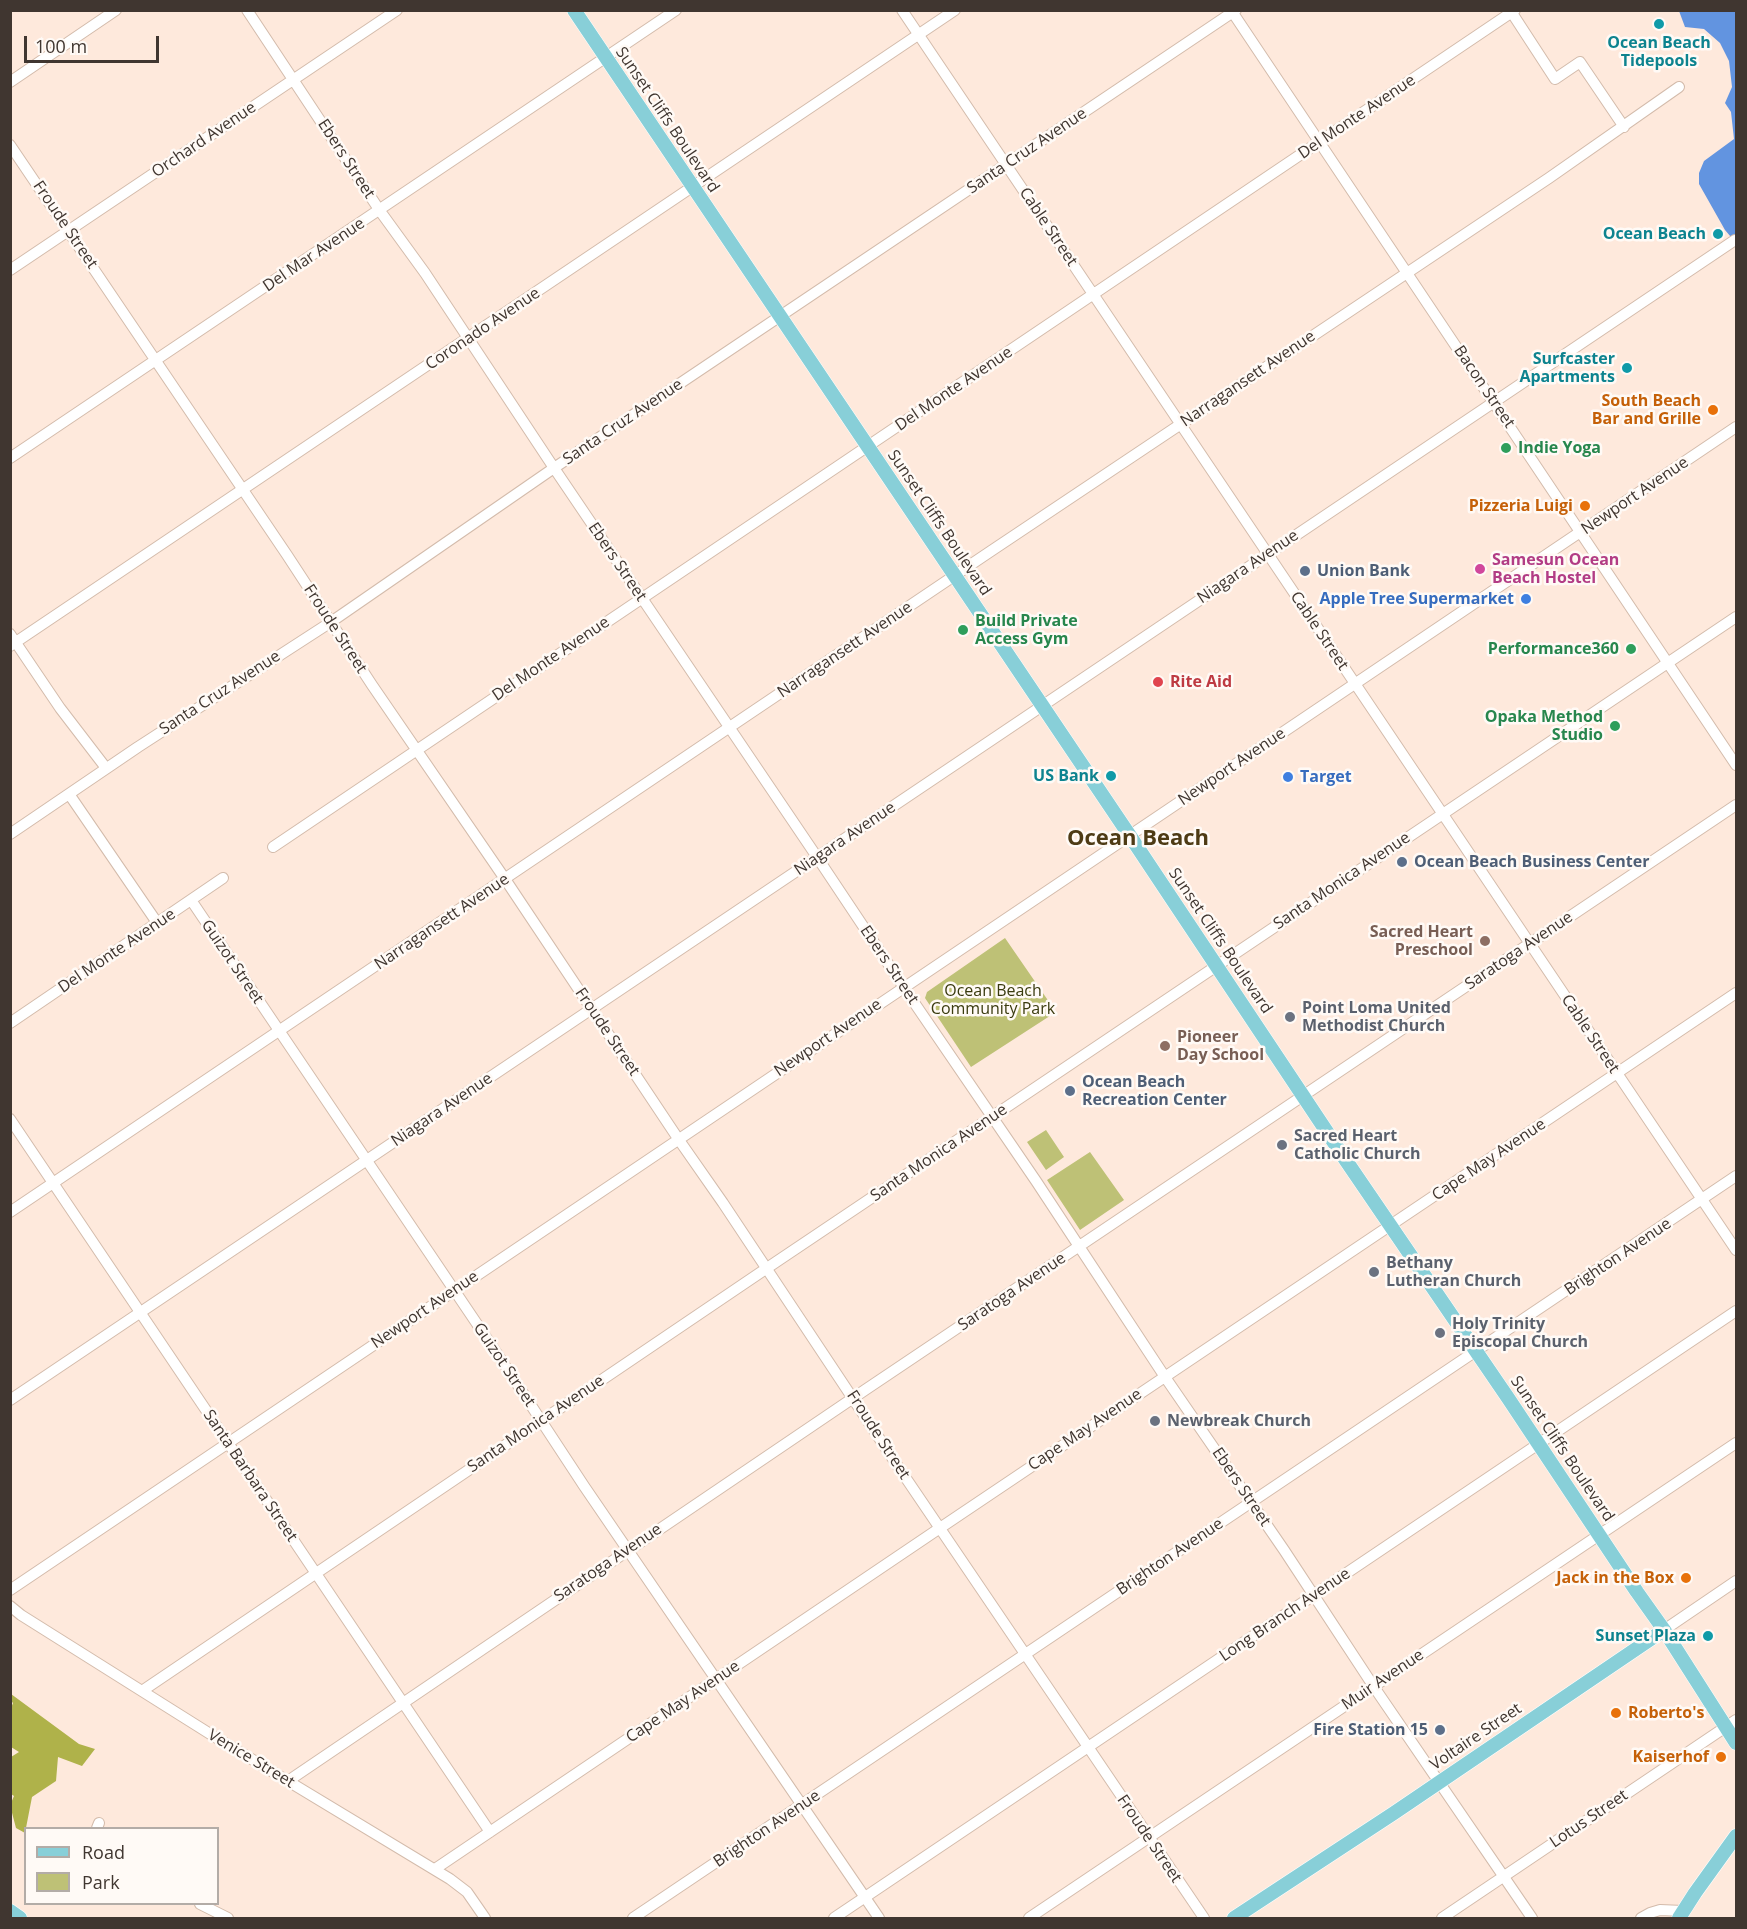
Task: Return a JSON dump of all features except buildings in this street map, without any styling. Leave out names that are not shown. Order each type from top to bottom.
[{"type":"main road","name":"Sunset Cliffs Boulevard","points":[[574,10],[1391,1226],[1664,1630],[1731,1724],[1737,1743]]},
{"type":"main road","name":"Voltaire Street","points":[[1234,1918],[1664,1630]]},
{"type":"main road","points":[[1681,1915],[1737,1836]]},
{"type":"street","points":[[10,82],[116,10]]},
{"type":"street","name":"Ebers Street","points":[[247,10],[380,211],[425,273],[1080,1247],[1165,1377],[1532,1918]]},
{"type":"street","name":"Orchard Avenue","points":[[10,270],[397,10]]},
{"type":"street","name":"Del Mar Avenue","points":[[10,458],[156,362],[675,10]]},
{"type":"street","name":"Cable Street","points":[[902,10],[1737,1250]]},
{"type":"street","name":"Coronado Avenue","points":[[12,641],[243,490],[955,10]]},
{"type":"street","name":"Bacon Street","points":[[1233,11],[1737,765]]},
{"type":"street","name":"Santa Cruz Avenue","points":[[10,834],[106,768],[331,622],[554,468],[1233,11]]},
{"type":"street","points":[[1514,12],[1555,80],[1580,62],[1624,127]]},
{"type":"street","name":"Del Monte Avenue","points":[[273,847],[1514,12]]},
{"type":"street","name":"Narragansett Avenue","points":[[10,1212],[1624,127],[1679,87]]},
{"type":"street","name":"Froude Street","points":[[10,145],[767,1268],[1024,1654],[1204,1918]]},
{"type":"street","name":"Niagara Avenue","points":[[10,1400],[1735,240]]},
{"type":"street","name":"Newport Avenue","points":[[10,1590],[1737,427]]},
{"type":"street","name":"Santa Monica Avenue","points":[[142,1691],[541,1420],[1737,617]]},
{"type":"street","points":[[12,641],[106,768]]},
{"type":"street","points":[[69,794],[158,924]]},
{"type":"street","name":"Saratoga Avenue","points":[[288,1781],[853,1398],[1737,805]]},
{"type":"street","name":"Del Monte Avenue","points":[[10,1023],[223,878]]},
{"type":"street","name":"Guizot Street","points":[[191,900],[715,1680],[879,1918]]},
{"type":"street","name":"Cape May Avenue","points":[[435,1869],[1737,993]]},
{"type":"street","name":"Santa Barbara Street","points":[[10,1119],[490,1832]]},
{"type":"street","name":"Brighton Avenue","points":[[633,1918],[1737,1176]]},
{"type":"street","name":"Long Branch Avenue","points":[[834,1918],[1737,1311]]},
{"type":"street","name":"Muir Avenue","points":[[1029,1918],[1737,1443]]},
{"type":"street","name":"Voltaire Street","points":[[1664,1630],[1737,1581]]},
{"type":"street","name":"Venice Street","points":[[10,1606],[142,1691],[435,1869],[466,1892],[485,1918]]},
{"type":"street","name":"Lotus Street","points":[[1442,1918],[1731,1724]]},
{"type":"street","points":[[202,1905],[228,1918]]},
{"type":"street","points":[[1641,1918],[1660,1910],[1681,1915]]},
{"type":"green space","name":"Ocean Beach Community Park","points":[[1005,938],[1056,1012],[971,1067],[925,998],[927,992]]},
{"type":"green space","points":[[1046,1130],[1064,1157],[1046,1170],[1027,1142]]},
{"type":"green space","points":[[1090,1152],[1124,1200],[1080,1230],[1047,1180]]},
{"type":"shaded area","points":[[11,1694],[79,1744],[95,1749],[82,1766],[58,1757],[56,1781],[32,1797],[24,1832],[16,1828],[11,1809],[14,1796],[11,1794],[11,1757],[19,1752],[11,1747],[13,1703]]},
{"type":"water","points":[[1679,11],[1736,11],[1736,243],[1725,230],[1699,184],[1699,173],[1704,161],[1734,139],[1731,112],[1725,103],[1732,87],[1729,61],[1720,43],[1704,29],[1685,27]]},
{"type":"place","name":"Ocean Beach Tidepools","points":[[1659,24]]},
{"type":"place","name":"Ocean Beach","points":[[1718,234]]},
{"type":"place","name":"Surfcaster Apartments","points":[[1627,368]]},
{"type":"place","name":"South Beach Bar and Grille","points":[[1713,410]]},
{"type":"place","name":"Indie Yoga","points":[[1506,448]]},
{"type":"place","name":"Pizzeria Luigi","points":[[1585,506]]},
{"type":"place","name":"Samesun Ocean Beach Hostel","points":[[1480,569]]},
{"type":"place","name":"Union Bank","points":[[1305,571]]},
{"type":"place","name":"Apple Tree Supermarket","points":[[1526,599]]},
{"type":"place","name":"Build Private Access Gym","points":[[963,630]]},
{"type":"place","name":"Performance360","points":[[1631,649]]},
{"type":"place","name":"Rite Aid","points":[[1158,682]]},
{"type":"place","name":"Opaka Method Studio","points":[[1615,726]]},
{"type":"place","name":"US Bank","points":[[1111,776]]},
{"type":"place","name":"Target","points":[[1288,777]]},
{"type":"place","name":"Ocean Beach Business Center","points":[[1402,862]]},
{"type":"place","name":"Sacred Heart Preschool","points":[[1485,941]]},
{"type":"place","name":"Point Loma United Methodist Church","points":[[1290,1017]]},
{"type":"place","name":"Pioneer Day School","points":[[1165,1046]]},
{"type":"place","name":"Ocean Beach Recreation Center","points":[[1070,1091]]},
{"type":"place","name":"Sacred Heart Catholic Church","points":[[1282,1145]]},
{"type":"place","name":"Bethany Lutheran Church","points":[[1374,1272]]},
{"type":"place","name":"Holy Trinity Episcopal Church","points":[[1440,1333]]},
{"type":"place","name":"Newbreak Church","points":[[1155,1421]]},
{"type":"place","name":"Jack in the Box","points":[[1686,1578]]},
{"type":"place","name":"Sunset Plaza","points":[[1708,1636]]},
{"type":"place","name":"Roberto's","points":[[1616,1713]]},
{"type":"place","name":"Fire Station 15","points":[[1440,1730]]},
{"type":"place","name":"Kaiserhof","points":[[1721,1757]]},
{"type":"district","name":"Ocean Beach","points":[[1138,839]]}]
